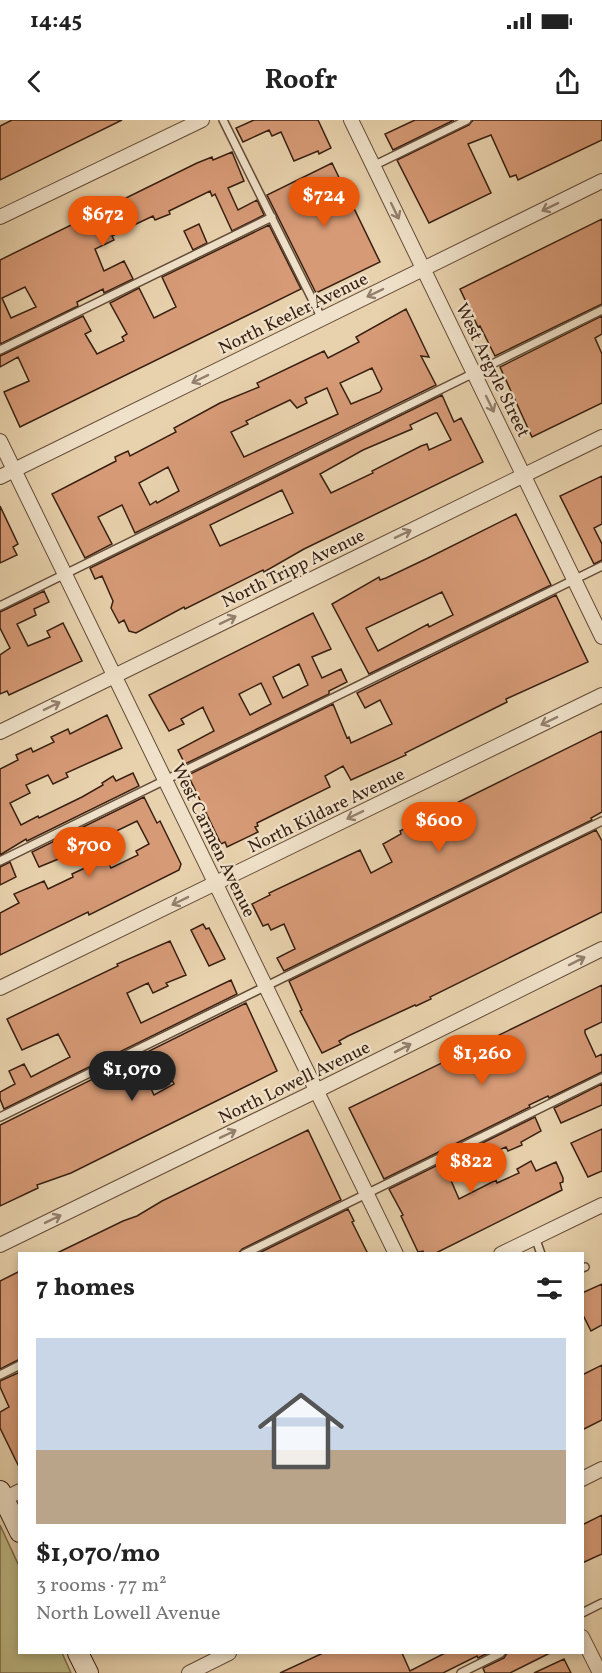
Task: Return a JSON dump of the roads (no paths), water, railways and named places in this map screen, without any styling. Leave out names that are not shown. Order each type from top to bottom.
[{"type":"main road","points":[[8,1494],[18,1526]]},
{"type":"main road","points":[[78,1654],[88,1673]]},
{"type":"street","name":"West Argyle Street","points":[[351,120],[602,637]]},
{"type":"street","points":[[0,217],[200,121]]},
{"type":"street","name":"North Keeler Avenue","points":[[0,477],[602,181]]},
{"type":"street","name":"North Tripp Avenue","points":[[0,732],[602,437]]},
{"type":"street","name":"West Carmen Avenue","points":[[0,441],[395,1252]]},
{"type":"street","name":"North Kildare Avenue","points":[[0,988],[602,695]]},
{"type":"street","name":"North Lowell Avenue","points":[[0,1245],[602,949]]},
{"type":"street","points":[[505,1252],[602,1205]]},
{"type":"street","points":[[584,1478],[602,1469]]},
{"type":"street","points":[[584,1641],[600,1673]]},
{"type":"street","points":[[189,1673],[227,1654]]},
{"type":"lane","points":[[223,120],[322,319]]},
{"type":"lane","points":[[373,166],[467,120]]},
{"type":"lane","points":[[0,350],[272,217]]},
{"type":"lane","points":[[0,606],[602,310]]},
{"type":"lane","points":[[0,861],[602,566]]},
{"type":"lane","points":[[0,1118],[602,821]]},
{"type":"lane","points":[[248,1252],[602,1078]]},
{"type":"lane","points":[[535,1237],[541,1252]]},
{"type":"lane","points":[[0,1375],[18,1366]]},
{"type":"lane","points":[[584,1612],[602,1603]]},
{"type":"lane","points":[[460,1673],[499,1654]]}]
